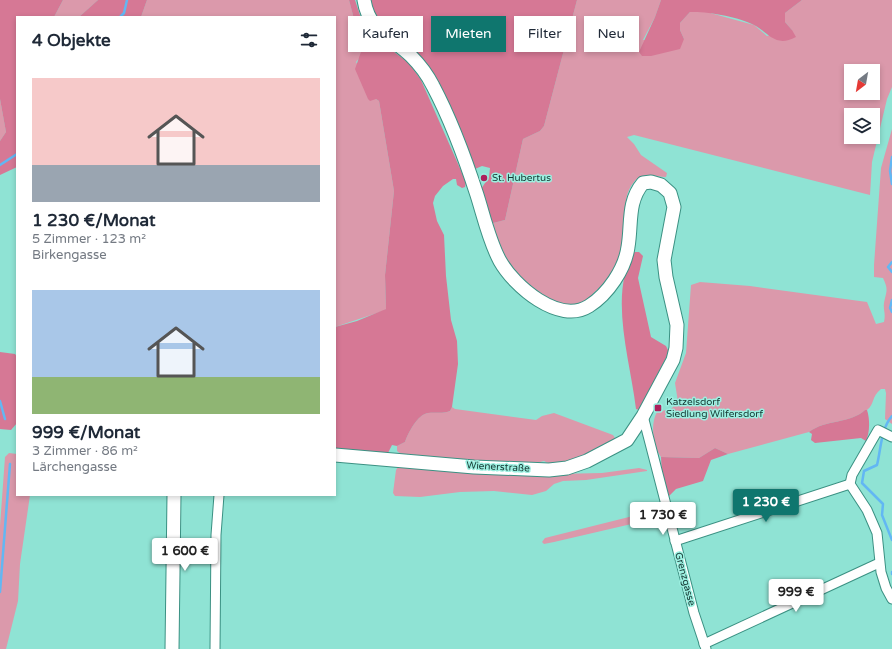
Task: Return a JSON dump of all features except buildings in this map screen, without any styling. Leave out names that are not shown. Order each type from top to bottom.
[{"type":"street","name":"Wienerstraße","points":[[336,454],[474,467],[549,470],[567,468],[608,452],[626,440],[643,416],[673,360],[676,348],[677,325],[666,277],[664,260],[674,207],[670,193],[661,185],[651,182],[643,183],[637,190],[632,199],[628,246],[625,261],[619,274],[605,292],[589,306],[579,310],[568,311],[547,305],[530,295],[509,275],[499,260],[490,239],[471,175],[432,84],[411,56],[377,29],[370,17],[364,0]]},
{"type":"street","name":"Grenzgasse","points":[[643,416],[694,613],[705,646]]},
{"type":"street","points":[[891,436],[878,430],[852,475],[850,484],[867,510],[877,533],[880,563],[886,588],[892,600]]},
{"type":"street","points":[[675,541],[850,484]]},
{"type":"street","points":[[172,649],[174,496]]},
{"type":"street","points":[[215,649],[216,535],[219,496]]},
{"type":"street","points":[[705,646],[880,563]]},
{"type":"shaded area","points":[[0,0],[63,0],[55,16],[16,16],[16,167],[0,175],[0,141],[6,132],[0,99]]},
{"type":"shaded area","points":[[63,0],[98,0],[80,16],[55,16]]},
{"type":"shaded area","points":[[98,0],[147,0],[141,16],[80,16]]},
{"type":"shaded area","points":[[147,0],[349,0],[353,16],[348,16],[348,52],[362,52],[361,56],[356,62],[376,99],[379,101],[394,191],[385,275],[386,309],[336,327],[336,16],[141,16]]},
{"type":"shaded area","points":[[349,0],[355,0],[360,16],[353,16]]},
{"type":"shaded area","points":[[368,0],[577,0],[573,16],[514,16],[514,52],[563,52],[544,126],[540,131],[523,139],[505,220],[493,223],[485,210],[481,189],[489,177],[490,168],[482,166],[475,169],[434,83],[404,52],[423,52],[423,16],[376,16]]},
{"type":"shaded area","points":[[577,0],[661,0],[655,17],[643,40],[684,39],[680,30],[680,23],[690,12],[703,11],[754,25],[767,36],[792,30],[785,22],[785,13],[802,0],[892,0],[892,87],[887,99],[880,128],[880,108],[844,108],[844,144],[876,144],[872,162],[870,195],[634,135],[627,137],[634,144],[641,155],[667,173],[666,177],[649,175],[641,177],[631,186],[626,198],[623,237],[619,256],[611,274],[586,301],[576,305],[566,305],[545,299],[519,278],[509,265],[503,253],[498,242],[493,223],[505,220],[523,139],[540,131],[544,126],[563,52],[576,52],[576,16],[573,16]]},
{"type":"shaded area","points":[[661,0],[802,0],[785,13],[785,22],[796,37],[789,40],[777,40],[754,25],[740,19],[714,14],[690,12],[680,23],[680,30],[684,39],[680,49],[651,56],[642,56],[639,52]]},
{"type":"shaded area","points":[[361,52],[394,52],[409,63],[421,80],[466,182],[465,187],[462,188],[457,185],[456,179],[453,179],[443,186],[435,196],[433,203],[437,221],[444,235],[446,276],[451,320],[457,341],[458,364],[452,407],[450,411],[447,412],[424,414],[417,420],[405,442],[397,446],[392,445],[388,453],[336,450],[336,327],[357,321],[386,309],[385,275],[394,191],[379,101],[376,99],[370,101],[368,99],[355,69]]},
{"type":"shaded area","points":[[0,99],[6,132],[0,141]]},
{"type":"shaded area","points":[[892,129],[892,424],[885,419],[886,393],[885,389],[881,389],[867,410],[852,418],[823,425],[809,432],[728,454],[715,448],[699,458],[661,457],[656,447],[653,435],[655,417],[657,412],[671,409],[678,402],[675,383],[686,353],[691,285],[700,282],[750,286],[867,302],[876,324],[884,322],[886,293],[885,282],[883,278],[874,277],[874,265],[881,168]]},
{"type":"shaded area","points":[[639,252],[643,256],[638,278],[651,337],[666,346],[669,352],[639,410],[636,409],[625,341],[622,306],[622,290],[625,274],[632,254]]},
{"type":"shaded area","points":[[0,352],[15,354],[16,356],[16,424],[11,430],[0,429]]},
{"type":"shaded area","points":[[452,407],[455,409],[536,420],[542,416],[554,413],[613,435],[617,441],[580,458],[560,464],[551,464],[544,461],[536,463],[465,461],[401,454],[397,451],[397,446],[405,442],[417,420],[424,414],[447,412],[450,411]]},
{"type":"shaded area","points":[[867,410],[869,421],[869,430],[866,441],[861,438],[815,443],[811,440],[812,434],[809,432],[816,428],[852,418]]},
{"type":"shaded area","points":[[715,448],[728,454],[711,460],[703,481],[676,489],[669,496],[662,474],[661,457],[699,458]]},
{"type":"shaded area","points":[[9,453],[16,454],[16,496],[30,496],[20,564],[18,601],[6,649],[0,649],[0,526],[5,457]]},
{"type":"shaded area","points":[[413,466],[556,474],[602,473],[639,468],[647,471],[586,480],[563,481],[554,484],[546,491],[532,495],[494,491],[460,492],[420,497],[395,496],[393,493],[396,470],[398,467]]},
{"type":"shaded area","points":[[661,509],[664,514],[663,518],[544,544],[542,542],[545,538]]},
{"type":"waterway","points":[[121,16],[124,13],[127,0]]},
{"type":"waterway","points":[[0,165],[16,155]]},
{"type":"waterway","points":[[892,157],[890,171],[892,184]]},
{"type":"waterway","points":[[892,262],[888,267],[892,272]]},
{"type":"waterway","points":[[892,300],[890,308],[892,312]]},
{"type":"waterway","points":[[0,401],[5,419]]},
{"type":"waterway","points":[[892,416],[883,433],[877,465],[864,471],[862,483],[883,504],[882,515],[892,540]]},
{"type":"waterway","points":[[0,592],[10,464]]},
{"type":"place","name":"St. Hubertus","points":[[484,178]]},
{"type":"place","name":"Katzelsdorf Siedlung Wilfersdorf","points":[[658,408]]}]
